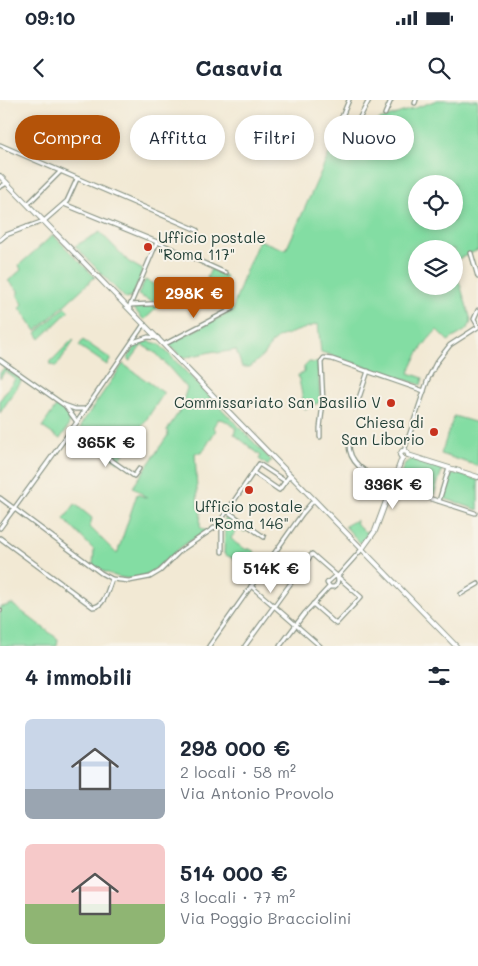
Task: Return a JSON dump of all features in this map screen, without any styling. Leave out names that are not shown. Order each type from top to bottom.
[{"type":"street","points":[[343,115],[349,100]]},
{"type":"street","points":[[361,115],[369,100]]},
{"type":"street","points":[[385,114],[391,100]]},
{"type":"street","points":[[0,145],[197,230]]},
{"type":"street","points":[[28,204],[60,172]]},
{"type":"street","points":[[0,176],[456,646]]},
{"type":"street","points":[[0,240],[6,235],[44,221],[67,201],[77,179]]},
{"type":"street","points":[[0,187],[7,183]]},
{"type":"street","points":[[64,204],[226,273]]},
{"type":"street","points":[[128,306],[133,299],[157,242]]},
{"type":"street","points":[[471,253],[478,277]]},
{"type":"street","points":[[128,306],[187,302]]},
{"type":"street","points":[[165,344],[232,309]]},
{"type":"street","points":[[329,587],[328,581],[338,576],[376,531],[402,458],[400,454],[404,451],[432,370],[442,354],[455,342],[478,327],[474,319],[478,310]]},
{"type":"street","points":[[0,528],[77,422],[144,324]]},
{"type":"street","points":[[132,343],[148,337],[159,338]]},
{"type":"street","points":[[320,437],[323,399],[322,360],[326,357],[424,391]]},
{"type":"street","points":[[0,360],[64,405],[75,409],[86,409]]},
{"type":"street","points":[[356,407],[368,371]]},
{"type":"street","points":[[64,405],[77,422]]},
{"type":"street","points":[[70,431],[134,476],[139,469]]},
{"type":"street","points":[[349,443],[351,454],[365,472],[392,484]]},
{"type":"street","points":[[404,451],[408,455],[478,477]]},
{"type":"street","points":[[402,458],[408,455]]},
{"type":"street","points":[[0,498],[98,572],[112,579],[129,581],[140,580],[154,575],[189,544],[211,531],[222,519],[259,464],[285,481]]},
{"type":"street","points":[[439,501],[449,468]]},
{"type":"street","points":[[254,473],[279,490],[290,475]]},
{"type":"street","points":[[404,490],[476,513]]},
{"type":"street","points":[[209,646],[302,514],[314,500]]},
{"type":"street","points":[[227,512],[264,537]]},
{"type":"street","points":[[222,519],[222,552]]},
{"type":"street","points":[[0,538],[92,607],[98,607],[102,604],[112,579]]},
{"type":"street","points":[[245,646],[312,554],[361,597],[336,624],[313,604]]},
{"type":"street","points":[[280,646],[313,604],[329,587],[332,588],[337,584],[338,576]]},
{"type":"street","points":[[461,594],[478,584]]},
{"type":"street","points":[[251,586],[320,646]]},
{"type":"green space","points":[[437,100],[478,100],[478,250],[463,257],[463,240],[408,240],[408,295],[463,294],[471,320],[466,330],[448,341],[437,330],[424,344],[409,373],[423,378],[421,385],[321,352],[318,324],[279,337],[271,344],[266,353],[250,367],[242,367],[236,350],[217,353],[215,351],[183,358],[170,346],[170,343],[232,311],[259,240],[286,250],[326,160],[414,160],[414,115],[394,115]]},
{"type":"green space","points":[[100,232],[129,262],[143,270],[132,297],[126,299],[75,246]]},
{"type":"green space","points":[[53,235],[95,277],[36,331],[20,308],[23,304],[18,296],[18,290],[8,281],[21,270],[19,265]]},
{"type":"green space","points":[[211,269],[226,276],[222,285],[207,278]]},
{"type":"green space","points":[[145,280],[160,287],[153,302],[138,295]]},
{"type":"green space","points":[[159,306],[144,320],[133,308],[134,307]]},
{"type":"green space","points":[[65,307],[69,311],[40,339],[36,333]]},
{"type":"green space","points":[[73,339],[56,367],[49,363]]},
{"type":"green space","points":[[83,340],[111,359],[107,365],[79,346]]},
{"type":"green space","points":[[148,341],[159,344],[272,461],[268,466],[259,459],[261,456],[234,434],[236,428],[224,420],[218,419],[213,427],[216,430],[202,453],[195,453],[198,508],[201,508],[200,527],[207,532],[191,540],[143,576],[129,578],[113,575],[93,565],[94,550],[64,519],[75,504],[92,518],[90,527],[117,554],[137,494],[147,498],[133,487],[168,435],[167,430],[184,404],[183,401],[187,388],[157,354],[142,345],[130,361],[127,359],[136,346]]},
{"type":"green space","points":[[309,362],[318,363],[320,402],[305,409],[298,375],[304,373],[304,367]]},
{"type":"green space","points":[[123,364],[164,393],[118,462],[85,438],[80,431],[82,423]]},
{"type":"green space","points":[[4,368],[22,380],[0,413],[0,400],[15,379],[5,371],[0,379],[0,373]]},
{"type":"green space","points":[[57,405],[69,417],[69,425],[60,439],[42,427]]},
{"type":"green space","points":[[454,416],[478,423],[478,466],[441,454]]},
{"type":"green space","points":[[413,459],[441,468],[434,495],[397,483],[405,463]]},
{"type":"green space","points":[[452,474],[478,480],[478,510],[443,498]]},
{"type":"green space","points":[[227,516],[247,529],[245,532],[237,530],[231,538],[247,550],[248,548],[255,552],[250,559],[242,552],[236,560],[224,554],[225,519]]},
{"type":"green space","points":[[356,520],[357,524],[365,532],[369,532],[360,543],[345,526]]},
{"type":"green space","points":[[12,604],[58,639],[57,646],[0,646],[0,606]]},
{"type":"place","name":"Ufficio postale \"Roma 117\"","points":[[148,247]]},
{"type":"place","name":"Commissariato San Basilio V","points":[[391,403]]},
{"type":"place","name":"Chiesa di San Liborio","points":[[434,432]]},
{"type":"place","name":"Ufficio postale \"Roma 146\"","points":[[249,490]]}]
